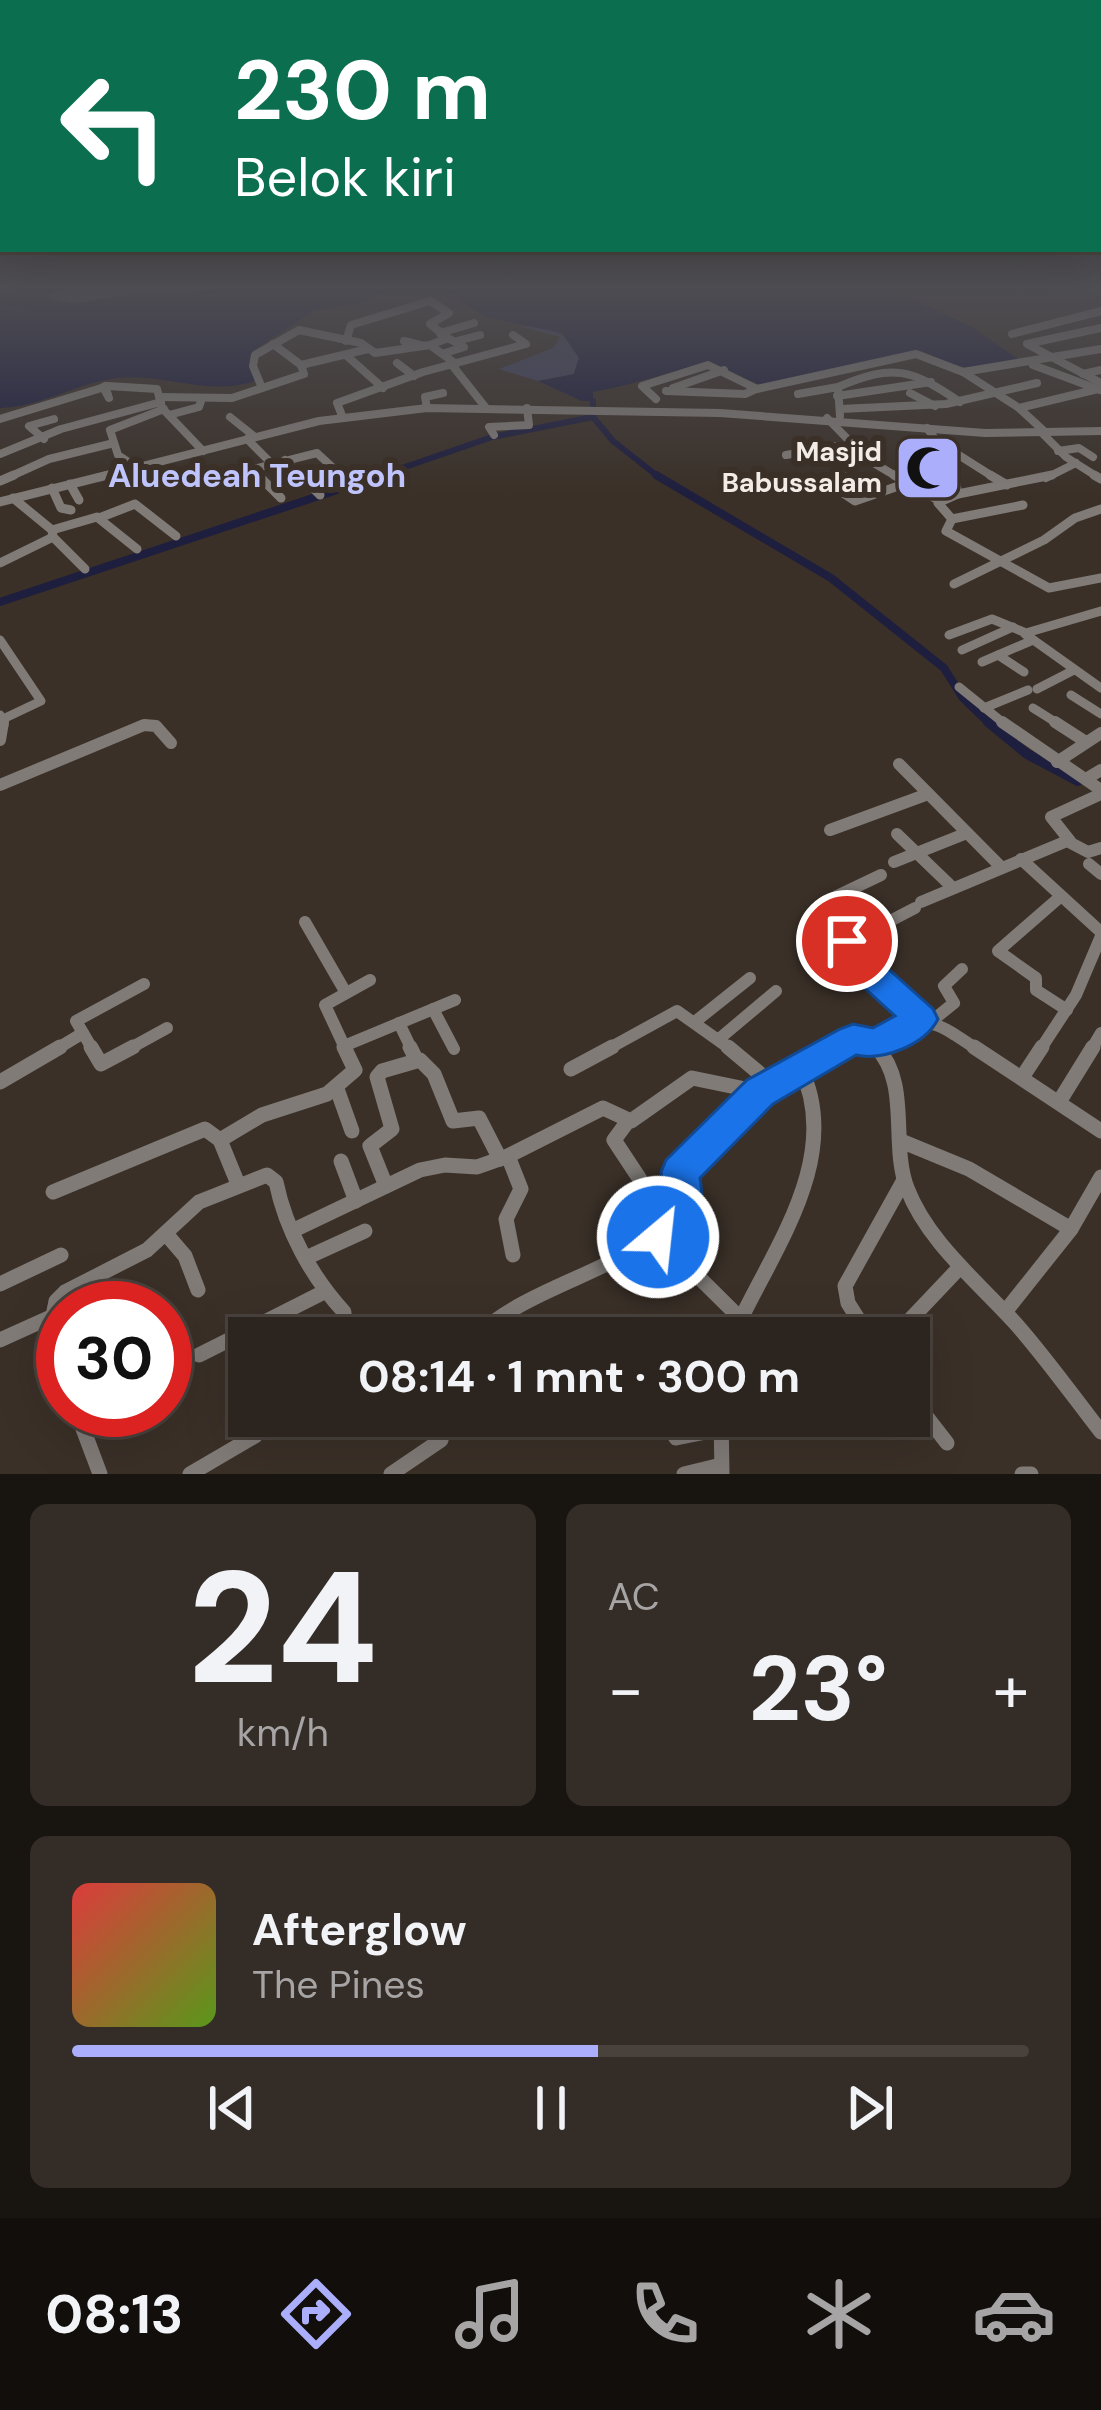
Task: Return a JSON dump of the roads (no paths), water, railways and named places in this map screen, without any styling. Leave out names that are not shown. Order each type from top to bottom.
[{"type":"street","points":[[257,356],[262,388]]},
{"type":"street","points":[[136,467],[118,455],[112,429],[188,395],[201,400],[304,374],[301,364],[290,356]]},
{"type":"street","points":[[301,364],[346,356],[383,388]]},
{"type":"street","points":[[447,356],[486,408]]},
{"type":"street","points":[[343,418],[337,403],[484,356]]},
{"type":"street","points":[[666,391],[746,394],[910,356]]},
{"type":"street","points":[[922,356],[950,370]]},
{"type":"street","points":[[1047,356],[1100,388]]},
{"type":"street","points":[[920,373],[963,372],[1068,356]]},
{"type":"street","points":[[397,363],[414,376]]},
{"type":"street","points":[[1031,364],[1100,388]]},
{"type":"street","points":[[656,399],[642,386],[708,365],[757,388]]},
{"type":"street","points":[[5,499],[343,418],[428,408],[596,408],[827,418],[960,402],[1033,384],[1003,367]]},
{"type":"street","points":[[838,391],[879,374],[910,369],[960,402]]},
{"type":"street","points":[[655,410],[656,399],[666,391],[725,370]]},
{"type":"street","points":[[1083,374],[1101,370]]},
{"type":"street","points":[[963,372],[1019,408],[1058,451],[1101,480]]},
{"type":"street","points":[[798,394],[931,382]]},
{"type":"street","points":[[0,419],[103,387],[157,388],[163,406],[203,451]]},
{"type":"street","points":[[1019,408],[1100,388]]},
{"type":"street","points":[[838,391],[840,414]]},
{"type":"street","points":[[428,408],[425,398],[443,393]]},
{"type":"street","points":[[718,393],[720,412]]},
{"type":"street","points":[[910,393],[935,406]]},
{"type":"street","points":[[79,394],[89,422]]},
{"type":"street","points":[[0,454],[89,422],[163,406],[199,407],[201,400]]},
{"type":"street","points":[[494,435],[489,427],[529,425],[527,408]]},
{"type":"street","points":[[840,414],[927,428],[1098,433]]},
{"type":"street","points":[[230,417],[271,464]]},
{"type":"street","points":[[827,418],[849,444],[940,501],[952,519]]},
{"type":"street","points":[[44,439],[29,426],[54,419]]},
{"type":"street","points":[[927,428],[946,447],[1007,485]]},
{"type":"street","points":[[0,481],[49,459],[114,443]]},
{"type":"street","points":[[786,455],[849,444]]},
{"type":"street","points":[[946,447],[958,494]]},
{"type":"street","points":[[1058,451],[1077,448],[1093,457]]},
{"type":"street","points":[[281,499],[253,470],[317,453],[344,478]]},
{"type":"street","points":[[285,460],[320,495]]},
{"type":"street","points":[[940,501],[1007,485],[1043,484],[1076,464]]},
{"type":"street","points":[[874,494],[847,475],[825,481],[855,501],[910,482]]},
{"type":"street","points":[[1087,486],[1101,480]]},
{"type":"street","points":[[70,484],[79,500]]},
{"type":"street","points":[[52,488],[62,509],[71,510]]},
{"type":"street","points":[[5,499],[52,532],[85,569]]},
{"type":"street","points":[[52,532],[135,504],[176,536]]},
{"type":"street","points":[[952,519],[1023,505]]},
{"type":"street","points":[[954,584],[1044,540],[1075,518],[1101,509]]},
{"type":"street","points":[[99,518],[137,548]]},
{"type":"street","points":[[952,519],[946,531],[1052,589],[1101,578]]},
{"type":"street","points":[[0,563],[49,542],[52,532]]},
{"type":"street","points":[[962,650],[1101,611]]},
{"type":"street","points":[[949,635],[988,620],[1023,634],[1101,688]]},
{"type":"street","points":[[982,662],[1023,634]]},
{"type":"street","points":[[0,640],[41,701],[2,717],[0,740]]},
{"type":"street","points":[[998,655],[1024,671]]},
{"type":"street","points":[[985,709],[1074,670]]},
{"type":"street","points":[[959,686],[1101,792],[1051,817],[1070,841],[1088,852],[1101,848]]},
{"type":"street","points":[[1071,695],[1101,714]]},
{"type":"street","points":[[1033,708],[1087,742]]},
{"type":"street","points":[[0,784],[144,725],[157,726],[171,743]]},
{"type":"street","points":[[1058,762],[1101,733]]},
{"type":"street","points":[[899,764],[1001,868]]},
{"type":"street","points":[[1086,779],[1101,770]]},
{"type":"street","points":[[830,830],[928,794]]},
{"type":"street","points":[[894,862],[967,833]]},
{"type":"street","points":[[898,834],[952,887]]},
{"type":"street","points":[[1070,841],[952,887],[847,941],[844,948],[927,1020],[1023,1076],[1101,1131]]},
{"type":"street","points":[[1022,860],[1101,934],[1067,1010],[1023,1076]]},
{"type":"street","points":[[1089,864],[1101,874]]},
{"type":"street","points":[[866,931],[836,896],[881,875]]},
{"type":"street","points":[[1060,897],[998,951],[1036,978],[1036,990],[1067,1010]]},
{"type":"street","points":[[305,922],[346,993]]},
{"type":"street","points":[[500,1317],[521,1300],[658,1237],[686,1209],[680,1172],[765,1088],[853,1039],[876,1044],[927,1020],[954,1003],[944,986],[962,969]]},
{"type":"street","points":[[696,1021],[750,979]]},
{"type":"street","points":[[220,1140],[256,1118],[337,1089],[352,1078],[355,1070],[325,1005],[370,980]]},
{"type":"street","points":[[144,984],[76,1021],[101,1064],[167,1028]]},
{"type":"street","points":[[719,1039],[776,991]]},
{"type":"street","points":[[344,1046],[455,1000]]},
{"type":"street","points":[[433,1009],[454,1049]]},
{"type":"street","points":[[571,1069],[666,1015],[680,1012],[719,1039],[765,1088]]},
{"type":"street","points":[[399,1023],[414,1055]]},
{"type":"street","points":[[0,1082],[83,1033]]},
{"type":"street","points":[[1060,1102],[1101,1033]]},
{"type":"street","points":[[876,1044],[900,1109],[904,1180],[960,1268],[1005,1312],[1101,1432]]},
{"type":"street","points":[[386,1186],[370,1146],[392,1129],[377,1077],[382,1071],[419,1060],[434,1073],[453,1121],[479,1118],[520,1189],[506,1219],[513,1256]]},
{"type":"street","points":[[741,1317],[793,1217],[814,1104],[800,1067]]},
{"type":"street","points":[[645,1187],[614,1140],[628,1121],[692,1078],[765,1088]]},
{"type":"street","points":[[337,1089],[352,1131]]},
{"type":"street","points":[[295,1230],[434,1166],[477,1167],[504,1158],[603,1108],[614,1109],[628,1121]]},
{"type":"street","points":[[52,1192],[197,1130],[211,1130],[220,1140],[238,1184]]},
{"type":"street","points":[[901,1141],[969,1169],[1072,1229]]},
{"type":"street","points":[[341,1161],[356,1201]]},
{"type":"street","points":[[84,1281],[166,1235],[188,1210],[238,1184],[271,1175],[285,1218],[308,1257],[312,1277],[344,1317]]},
{"type":"street","points":[[1005,1312],[1072,1229],[1101,1177]]},
{"type":"street","points":[[857,1317],[848,1303],[847,1278],[904,1180]]},
{"type":"street","points":[[308,1257],[365,1231]]},
{"type":"street","points":[[166,1235],[185,1256],[198,1290]]},
{"type":"street","points":[[658,1237],[739,1317]]},
{"type":"street","points":[[0,1284],[61,1256]]},
{"type":"street","points":[[913,1317],[960,1268]]},
{"type":"street","points":[[199,1355],[326,1291]]},
{"type":"street","points":[[0,1340],[36,1324]]},
{"type":"street","points":[[930,1421],[947,1443]]},
{"type":"street","points":[[86,1437],[100,1474]]},
{"type":"street","points":[[190,1474],[253,1437]]},
{"type":"street","points":[[404,1471],[442,1437]]},
{"type":"street","points":[[684,1474],[722,1469],[721,1437]]},
{"type":"waterway","points":[[593,401],[593,417]]},
{"type":"waterway","points":[[374,478],[492,437],[593,417]]},
{"type":"waterway","points":[[593,417],[613,441],[657,475]]},
{"type":"waterway","points":[[374,478],[382,475]]},
{"type":"waterway","points":[[657,475],[831,578],[944,668],[963,698],[991,725]]},
{"type":"waterway","points":[[657,475],[660,478]]},
{"type":"waterway","points":[[0,602],[374,478]]},
{"type":"waterway","points":[[988,722],[1027,754],[1078,781]]},
{"type":"place","name":"Masjid Babussalam","points":[[928,468]]},
{"type":"district","name":"Aluedeah Teungoh","points":[[257,475]]}]
